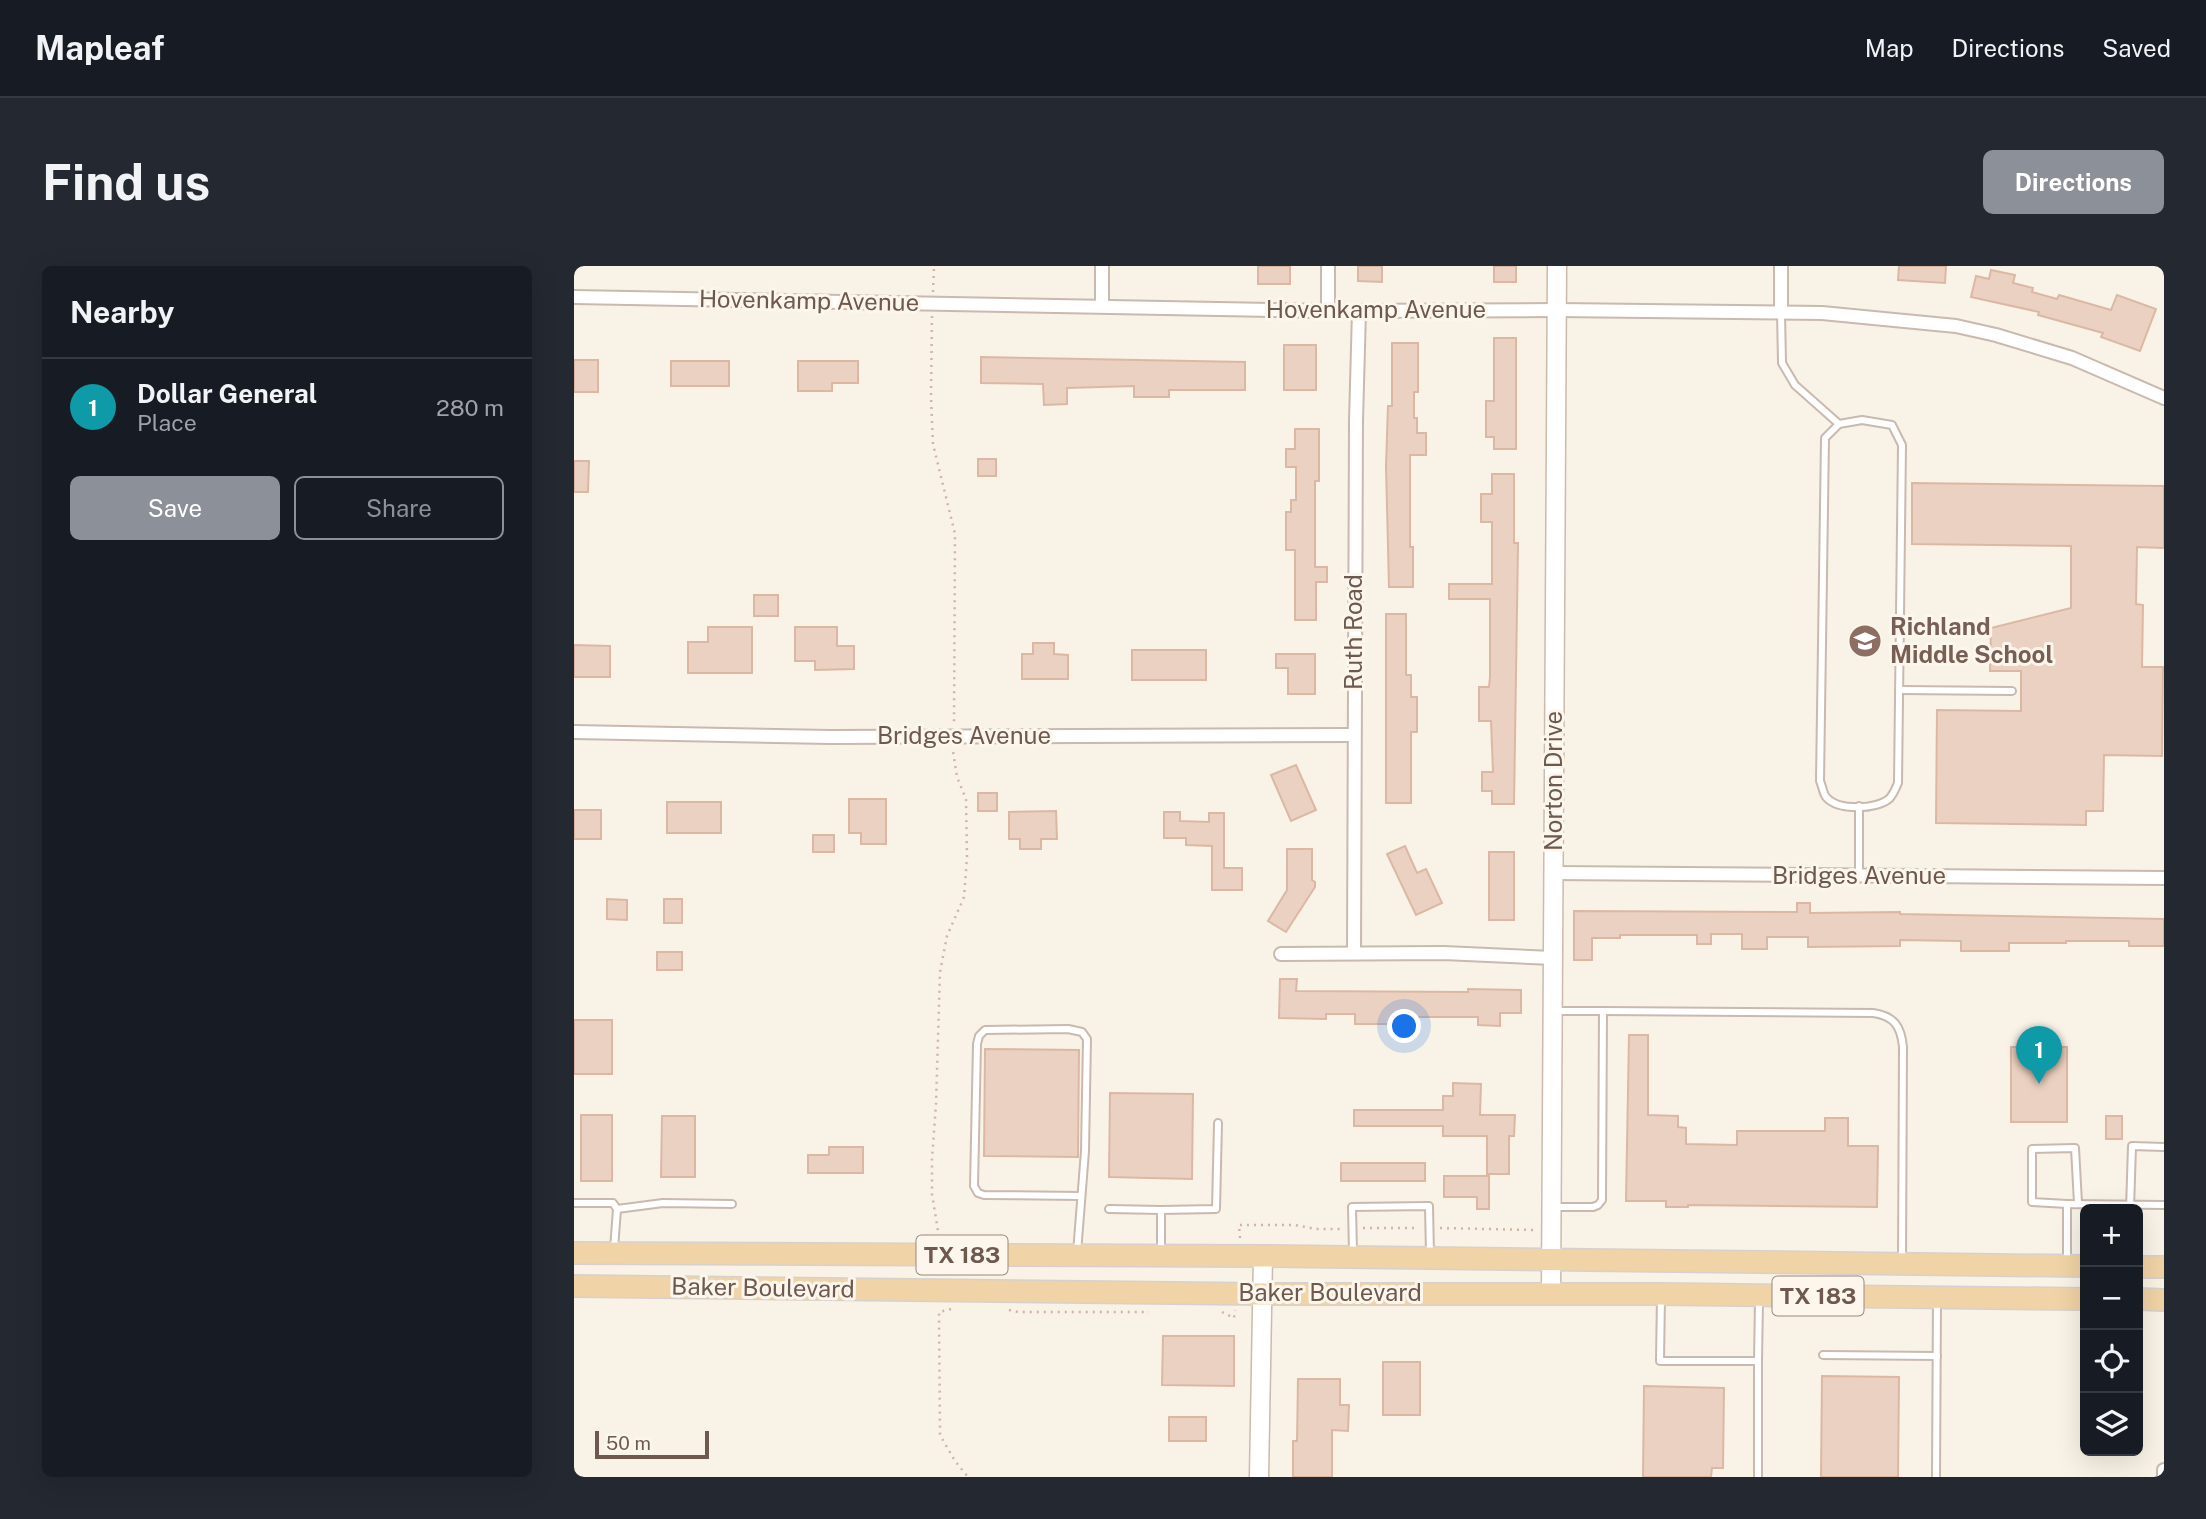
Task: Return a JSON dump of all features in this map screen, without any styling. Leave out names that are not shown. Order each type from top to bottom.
[{"type":"main road","name":"Baker Boulevard","points":[[574,1254],[1263,1256],[2076,1266]]},
{"type":"main road","points":[[2143,1267],[2164,1267]]},
{"type":"main road","name":"Baker Boulevard","points":[[574,1286],[2080,1299]]},
{"type":"main road","points":[[2143,1300],[2164,1300]]},
{"type":"street","points":[[1102,266],[1102,306]]},
{"type":"street","points":[[1328,266],[1328,312]]},
{"type":"street","name":"Norton Drive","points":[[1551,1295],[1557,266]]},
{"type":"street","points":[[1782,266],[1782,312]]},
{"type":"street","name":"Hovenkamp Avenue","points":[[574,298],[1328,312],[1557,310],[1822,313],[1956,327],[1996,335],[2072,358],[2164,398]]},
{"type":"street","name":"Ruth Road","points":[[1353,953],[1359,312]]},
{"type":"street","name":"Bridges Avenue","points":[[574,732],[954,737],[1353,735]]},
{"type":"street","name":"Bridges Avenue","points":[[1553,873],[2164,878]]},
{"type":"street","points":[[1281,954],[1444,953],[1553,958]]},
{"type":"street","points":[[1259,1477],[1263,1256]]},
{"type":"street","points":[[2164,1471],[2164,1477]]},
{"type":"lane","points":[[1782,312],[1782,363],[1795,385],[1839,424]]},
{"type":"lane","points":[[1862,420],[1892,425],[1902,445],[1900,690],[1898,783],[1891,797],[1878,805],[1840,805],[1826,796],[1820,781],[1825,438],[1839,424],[1862,420]]},
{"type":"lane","points":[[1900,690],[2011,691]]},
{"type":"lane","points":[[1859,806],[1859,876]]},
{"type":"lane","points":[[1553,1011],[1873,1013],[1890,1018],[1900,1030],[1903,1046],[1902,1264]]},
{"type":"lane","points":[[1552,1207],[1593,1207],[1602,1200],[1604,1012]]},
{"type":"lane","points":[[1077,1255],[1085,1151],[1087,1039],[1082,1032],[1068,1029],[985,1030],[979,1036],[977,1044],[974,1186],[978,1193],[1081,1196]]},
{"type":"lane","points":[[1109,1209],[1216,1209],[1218,1123]]},
{"type":"lane","points":[[2130,1204],[2132,1146],[2164,1147]]},
{"type":"lane","points":[[2078,1203],[2075,1148],[2032,1149],[2032,1202],[2091,1204]]},
{"type":"lane","points":[[574,1203],[613,1203],[617,1209],[614,1254]]},
{"type":"lane","points":[[617,1209],[663,1203],[732,1204]]},
{"type":"lane","points":[[2067,1204],[2076,1266]]},
{"type":"lane","points":[[2143,1206],[2164,1205]]},
{"type":"lane","points":[[1353,1258],[1352,1207],[1429,1206],[1430,1259]]},
{"type":"lane","points":[[1161,1210],[1161,1256]]},
{"type":"lane","points":[[1661,1294],[1660,1361],[1758,1361]]},
{"type":"lane","points":[[1758,1477],[1759,1295]]},
{"type":"lane","points":[[1936,1477],[1937,1297]]},
{"type":"lane","points":[[1823,1355],[1937,1356]]},
{"type":"path","points":[[934,266],[931,397],[933,444],[955,534],[954,759],[957,777],[966,799],[967,857],[964,897],[947,936],[940,972],[932,1158],[932,1194],[939,1231],[939,1255]]},
{"type":"building","points":[[1258,266],[1290,266],[1290,284],[1258,284]]},
{"type":"building","points":[[1358,266],[1382,266],[1382,282],[1358,281]]},
{"type":"building","points":[[1494,266],[1516,266],[1516,282],[1494,282]]},
{"type":"building","points":[[1899,266],[1946,266],[1945,283],[1898,280]]},
{"type":"building","points":[[1991,270],[2015,275],[2013,283],[2033,288],[2032,292],[2057,299],[2059,295],[2111,310],[2117,295],[2156,309],[2140,351],[2101,337],[2103,333],[2038,315],[2039,312],[1971,297],[1976,276],[1989,279]]},
{"type":"building","points":[[1494,338],[1516,338],[1516,449],[1494,449],[1494,437],[1486,437],[1486,401],[1494,401]]},
{"type":"building","points":[[1392,343],[1418,343],[1418,392],[1414,392],[1414,418],[1417,418],[1417,433],[1426,433],[1426,455],[1410,455],[1413,587],[1389,587],[1386,466],[1388,406],[1392,406]]},
{"type":"building","points":[[1284,345],[1316,345],[1316,390],[1284,390]]},
{"type":"building","points":[[981,357],[1245,362],[1245,390],[1169,390],[1169,397],[1134,397],[1134,386],[1067,388],[1067,404],[1044,405],[1043,384],[981,383]]},
{"type":"building","points":[[574,360],[598,360],[598,392],[574,392]]},
{"type":"building","points":[[671,361],[729,361],[729,386],[671,386]]},
{"type":"building","points":[[798,361],[858,361],[858,383],[832,383],[832,391],[798,391]]},
{"type":"building","points":[[1295,429],[1319,429],[1319,481],[1315,481],[1315,567],[1327,567],[1327,582],[1316,582],[1316,620],[1295,620],[1295,550],[1286,550],[1286,512],[1291,512],[1291,500],[1296,500],[1296,467],[1286,467],[1286,449],[1295,449]]},
{"type":"building","points":[[978,459],[996,459],[996,476],[978,476]]},
{"type":"building","points":[[574,461],[589,461],[588,492],[574,492]]},
{"type":"building","points":[[1492,474],[1514,474],[1514,543],[1518,543],[1514,804],[1492,804],[1492,791],[1482,791],[1482,772],[1493,772],[1491,721],[1479,721],[1479,687],[1489,687],[1490,677],[1490,599],[1449,599],[1449,584],[1492,584],[1492,522],[1481,522],[1481,494],[1492,494]]},
{"type":"building","name":"Richland Middle School","points":[[1912,483],[2164,486],[2164,548],[2137,547],[2136,604],[2143,605],[2142,667],[2163,667],[2162,756],[2104,755],[2103,811],[2086,811],[2086,825],[1936,823],[1937,710],[2021,711],[2021,671],[1990,671],[1991,628],[2071,608],[2071,546],[1912,544]]},
{"type":"building","points":[[754,595],[778,595],[778,616],[754,616]]},
{"type":"building","points":[[1386,614],[1406,614],[1406,675],[1411,675],[1411,697],[1417,697],[1417,732],[1411,732],[1411,803],[1386,803]]},
{"type":"building","points":[[708,627],[752,627],[752,673],[688,673],[688,642],[708,642]]},
{"type":"building","points":[[795,627],[837,627],[837,646],[854,646],[854,669],[815,670],[815,661],[795,661]]},
{"type":"building","points":[[1033,643],[1054,643],[1054,654],[1068,655],[1068,679],[1022,679],[1022,654],[1033,654]]},
{"type":"building","points":[[574,645],[610,646],[610,677],[574,677]]},
{"type":"building","points":[[1132,650],[1206,650],[1206,680],[1132,680]]},
{"type":"building","points":[[1276,654],[1315,654],[1315,694],[1288,694],[1288,668],[1276,668]]},
{"type":"building","points":[[1296,765],[1316,810],[1291,821],[1271,775]]},
{"type":"building","points":[[978,793],[997,793],[997,811],[978,811]]},
{"type":"building","points":[[849,799],[886,799],[886,844],[861,844],[861,833],[849,833]]},
{"type":"building","points":[[667,802],[721,802],[721,833],[667,833]]},
{"type":"building","points":[[574,810],[601,810],[601,839],[574,839]]},
{"type":"building","points":[[1056,811],[1057,839],[1041,839],[1041,849],[1020,849],[1020,839],[1009,839],[1009,812]]},
{"type":"building","points":[[1164,812],[1180,812],[1180,821],[1209,822],[1209,813],[1224,813],[1224,868],[1242,868],[1242,890],[1212,890],[1212,846],[1186,845],[1186,838],[1164,838]]},
{"type":"building","points":[[813,835],[834,835],[834,852],[813,852]]},
{"type":"building","points":[[1405,846],[1417,873],[1426,869],[1442,903],[1416,915],[1387,854]]},
{"type":"building","points":[[1287,849],[1312,849],[1312,880],[1315,887],[1286,932],[1268,921],[1287,890]]},
{"type":"building","points":[[1489,852],[1514,852],[1514,920],[1489,920]]},
{"type":"building","points":[[607,899],[627,900],[627,920],[607,919]]},
{"type":"building","points":[[664,899],[682,899],[682,923],[664,923]]},
{"type":"building","points":[[1797,903],[1810,903],[1810,913],[1900,912],[2164,919],[2164,946],[2129,946],[2129,941],[2066,941],[2009,943],[2009,951],[1961,951],[1961,941],[1900,940],[1900,946],[1808,947],[1808,937],[1767,937],[1767,949],[1742,949],[1742,934],[1711,934],[1711,944],[1697,944],[1697,935],[1620,935],[1620,938],[1592,938],[1592,960],[1574,960],[1574,911],[1797,912]]},
{"type":"building","points":[[657,952],[682,952],[682,970],[657,970]]},
{"type":"building","points":[[1280,979],[1297,979],[1296,991],[1521,990],[1521,1013],[1500,1013],[1500,1026],[1478,1025],[1478,1017],[1392,1017],[1392,1024],[1355,1024],[1355,1014],[1326,1014],[1326,1019],[1279,1018]]},
{"type":"building","points":[[574,1020],[612,1020],[612,1074],[574,1074]]},
{"type":"building","points":[[1629,1035],[1648,1035],[1648,1115],[1678,1116],[1678,1127],[1686,1128],[1686,1144],[1737,1145],[1737,1131],[1825,1131],[1825,1118],[1848,1118],[1848,1146],[1878,1146],[1877,1207],[1666,1207],[1666,1201],[1626,1201]]},
{"type":"building","points":[[2011,1047],[2067,1047],[2067,1122],[2011,1122]]},
{"type":"building","points":[[985,1049],[1079,1050],[1078,1157],[984,1156]]},
{"type":"building","points":[[1453,1083],[1481,1084],[1480,1115],[1515,1115],[1514,1136],[1509,1136],[1509,1174],[1487,1174],[1487,1136],[1443,1136],[1443,1126],[1354,1126],[1354,1110],[1443,1110],[1443,1096],[1453,1096]]},
{"type":"building","points":[[1110,1093],[1193,1094],[1192,1179],[1109,1177]]},
{"type":"building","points":[[581,1115],[612,1115],[612,1181],[581,1181]]},
{"type":"building","points":[[662,1116],[695,1116],[695,1177],[661,1177]]},
{"type":"building","points":[[2106,1116],[2122,1116],[2122,1139],[2106,1139]]},
{"type":"building","points":[[829,1147],[863,1147],[863,1173],[808,1173],[808,1155],[829,1155]]},
{"type":"building","points":[[1341,1163],[1425,1163],[1425,1181],[1341,1181]]},
{"type":"building","points":[[1444,1176],[1489,1176],[1489,1209],[1477,1209],[1477,1197],[1444,1197]]},
{"type":"building","points":[[1163,1336],[1234,1336],[1234,1386],[1162,1385]]},
{"type":"building","points":[[1383,1362],[1420,1362],[1420,1415],[1383,1415]]},
{"type":"building","points":[[1822,1376],[1899,1377],[1898,1477],[1821,1477]]},
{"type":"building","points":[[1298,1379],[1340,1379],[1340,1405],[1349,1405],[1348,1431],[1332,1430],[1332,1477],[1293,1477],[1293,1441],[1297,1441]]},
{"type":"building","points":[[1644,1386],[1724,1388],[1723,1468],[1712,1468],[1711,1477],[1643,1477]]},
{"type":"building","points":[[1169,1417],[1206,1417],[1206,1441],[1169,1441]]},
{"type":"place","name":"Richland Middle School","points":[[1865,641]]},
{"type":"place","name":"Dollar General","points":[[2039,1084]]}]
